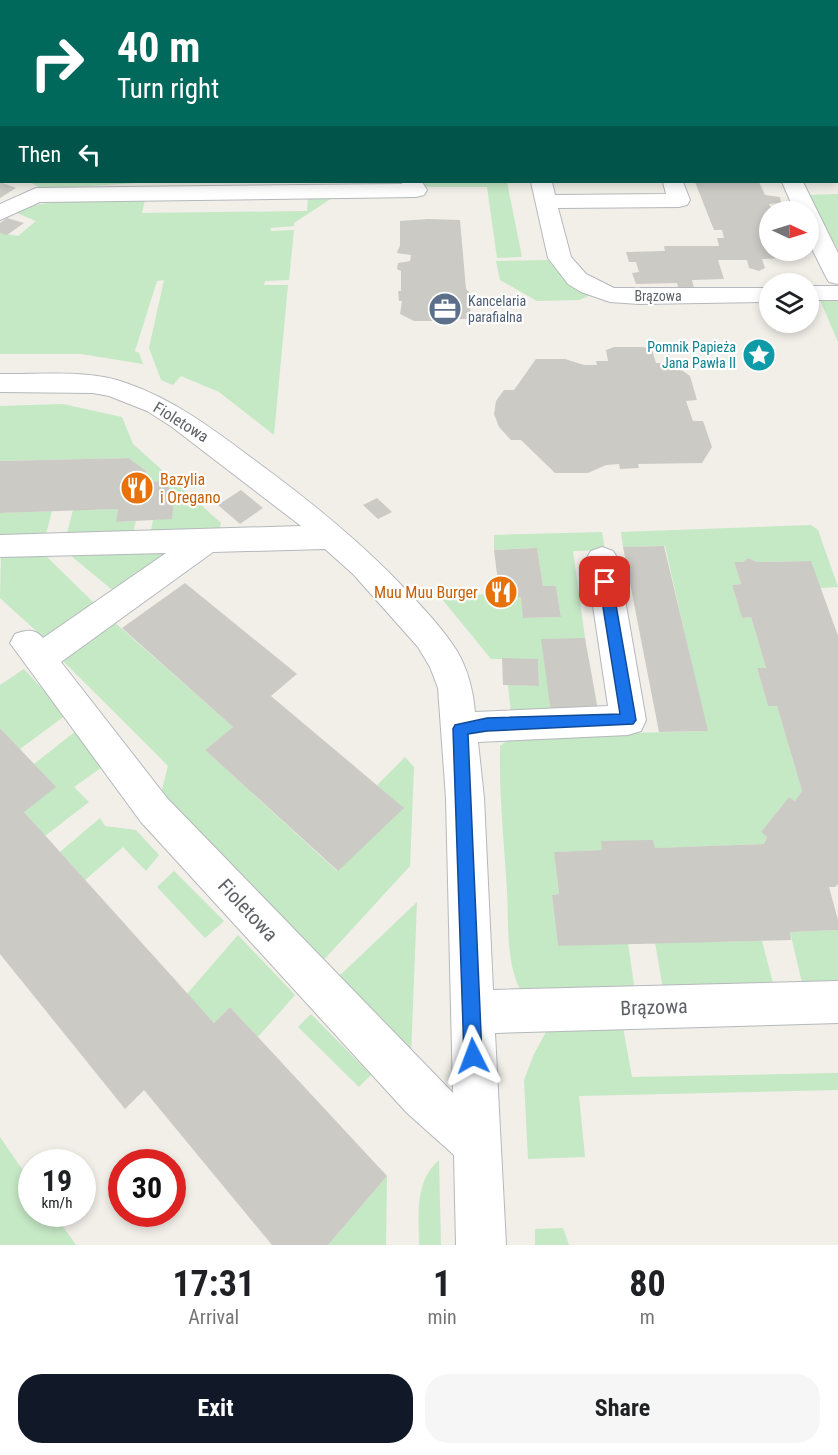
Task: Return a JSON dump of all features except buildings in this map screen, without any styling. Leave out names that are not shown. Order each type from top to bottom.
[{"type":"street","points":[[0,213],[36,195],[416,190],[412,183]]},
{"type":"street","points":[[543,192],[679,200],[673,183]]},
{"type":"street","points":[[792,183],[801,201]]},
{"type":"street","name":"Brązowa","points":[[543,192],[560,258],[582,283],[616,296],[759,294]]},
{"type":"street","points":[[819,238],[838,277]]},
{"type":"street","points":[[819,293],[838,293]]},
{"type":"street","name":"Fioletowa","points":[[0,383],[93,384],[115,387],[157,405],[205,436],[306,514],[332,537],[364,566],[430,638],[446,663],[455,688],[460,729],[481,1245]]},
{"type":"street","points":[[0,546],[332,537]]},
{"type":"street","name":"Fioletowa","points":[[207,540],[33,651],[154,810],[423,1097],[477,1144]]},
{"type":"street","points":[[460,729],[487,725],[628,720],[602,560]]},
{"type":"street","name":"Brązowa","points":[[471,1012],[838,1002]]},
{"type":"green space","points":[[32,183],[137,183],[42,189]]},
{"type":"green space","points":[[422,183],[507,183],[522,257],[497,258],[487,187],[424,187]]},
{"type":"green space","points":[[838,194],[838,250],[819,215],[819,201],[811,201],[808,195]]},
{"type":"green space","points":[[308,196],[332,198],[294,223],[294,226],[270,228],[271,231],[294,230],[289,280],[265,281],[264,285],[288,285],[274,435],[219,392],[181,376],[173,385],[161,380],[149,348],[164,280],[157,281],[135,351],[139,353],[143,364],[81,354],[0,354],[0,233],[18,236],[36,221],[17,213],[42,204],[97,200],[145,200],[142,213],[307,211]]},
{"type":"green space","points":[[549,260],[591,295],[579,300],[537,301],[500,280],[496,261]]},
{"type":"green space","points":[[820,300],[838,300],[838,342]]},
{"type":"green space","points":[[63,404],[122,417],[133,444],[221,523],[219,532],[150,535],[153,520],[172,518],[175,493],[160,481],[143,483],[146,471],[129,458],[0,461],[0,406]]},
{"type":"green space","points":[[118,509],[116,522],[136,521],[132,536],[66,537],[73,510]]},
{"type":"green space","points":[[52,511],[45,538],[0,539],[0,513]]},
{"type":"green space","points":[[811,525],[818,530],[838,587],[820,588],[810,561],[757,562],[748,558],[743,562],[734,562],[741,584],[732,585],[742,618],[751,617],[766,668],[757,668],[768,706],[777,706],[802,791],[795,801],[789,797],[761,832],[767,837],[764,844],[554,852],[559,894],[552,895],[558,946],[628,943],[635,992],[523,994],[513,970],[509,943],[500,746],[512,737],[707,731],[665,546],[623,547],[621,532]]},
{"type":"green space","points":[[602,532],[605,550],[573,551],[585,638],[551,712],[511,713],[508,685],[539,686],[538,659],[491,659],[442,599],[458,600],[458,596],[490,594],[500,598],[521,597],[524,618],[561,617],[556,586],[543,586],[537,548],[494,550],[494,535]]},
{"type":"green space","points":[[171,551],[116,593],[70,555]]},
{"type":"green space","points":[[45,555],[94,603],[45,639],[0,598],[1,556]]},
{"type":"green space","points":[[112,620],[233,727],[205,750],[337,871],[403,808],[377,785],[405,757],[414,767],[410,866],[320,964],[161,793],[168,766],[64,662],[69,649]]},
{"type":"green space","points":[[24,669],[66,715],[20,749],[0,728],[0,685]]},
{"type":"green space","points":[[81,727],[112,760],[74,787],[89,802],[45,836],[24,812],[34,764]]},
{"type":"green space","points":[[100,818],[105,826],[136,830],[159,855],[146,871],[123,847],[85,880],[60,852]]},
{"type":"green space","points":[[174,871],[224,921],[205,938],[157,887]]},
{"type":"green space","points":[[417,902],[411,1056],[333,982]]},
{"type":"green space","points":[[838,930],[838,986],[803,987],[790,932]]},
{"type":"green space","points":[[238,935],[295,995],[258,1037],[230,1007],[214,1023],[186,995]]},
{"type":"green space","points":[[762,941],[774,987],[663,990],[655,942]]},
{"type":"green space","points":[[311,1014],[371,1075],[359,1087],[298,1027]]},
{"type":"green space","points":[[623,1027],[632,1077],[838,1073],[838,1090],[579,1096],[585,1157],[528,1159],[524,1080],[547,1030]]},
{"type":"green space","points":[[0,1137],[18,1163],[18,1227],[63,1227],[76,1245],[0,1245]]},
{"type":"green space","points":[[439,1160],[441,1245],[419,1245],[419,1211],[422,1189],[425,1178]]},
{"type":"green space","points":[[387,1176],[386,1245],[328,1245]]},
{"type":"green space","points":[[563,1228],[569,1245],[535,1245],[535,1229]]},
{"type":"place","name":"Kancelaria parafialna","points":[[445,309]]},
{"type":"place","name":"Pomnik Papieża Jana Pawła II","points":[[759,355]]},
{"type":"place","name":"Bazylia i Oregano","points":[[137,488]]},
{"type":"place","name":"Muu Muu Burger","points":[[501,592]]},
{"type":"route","points":[[473,1056],[465,798],[460,729],[487,725],[628,720],[605,582]]}]
